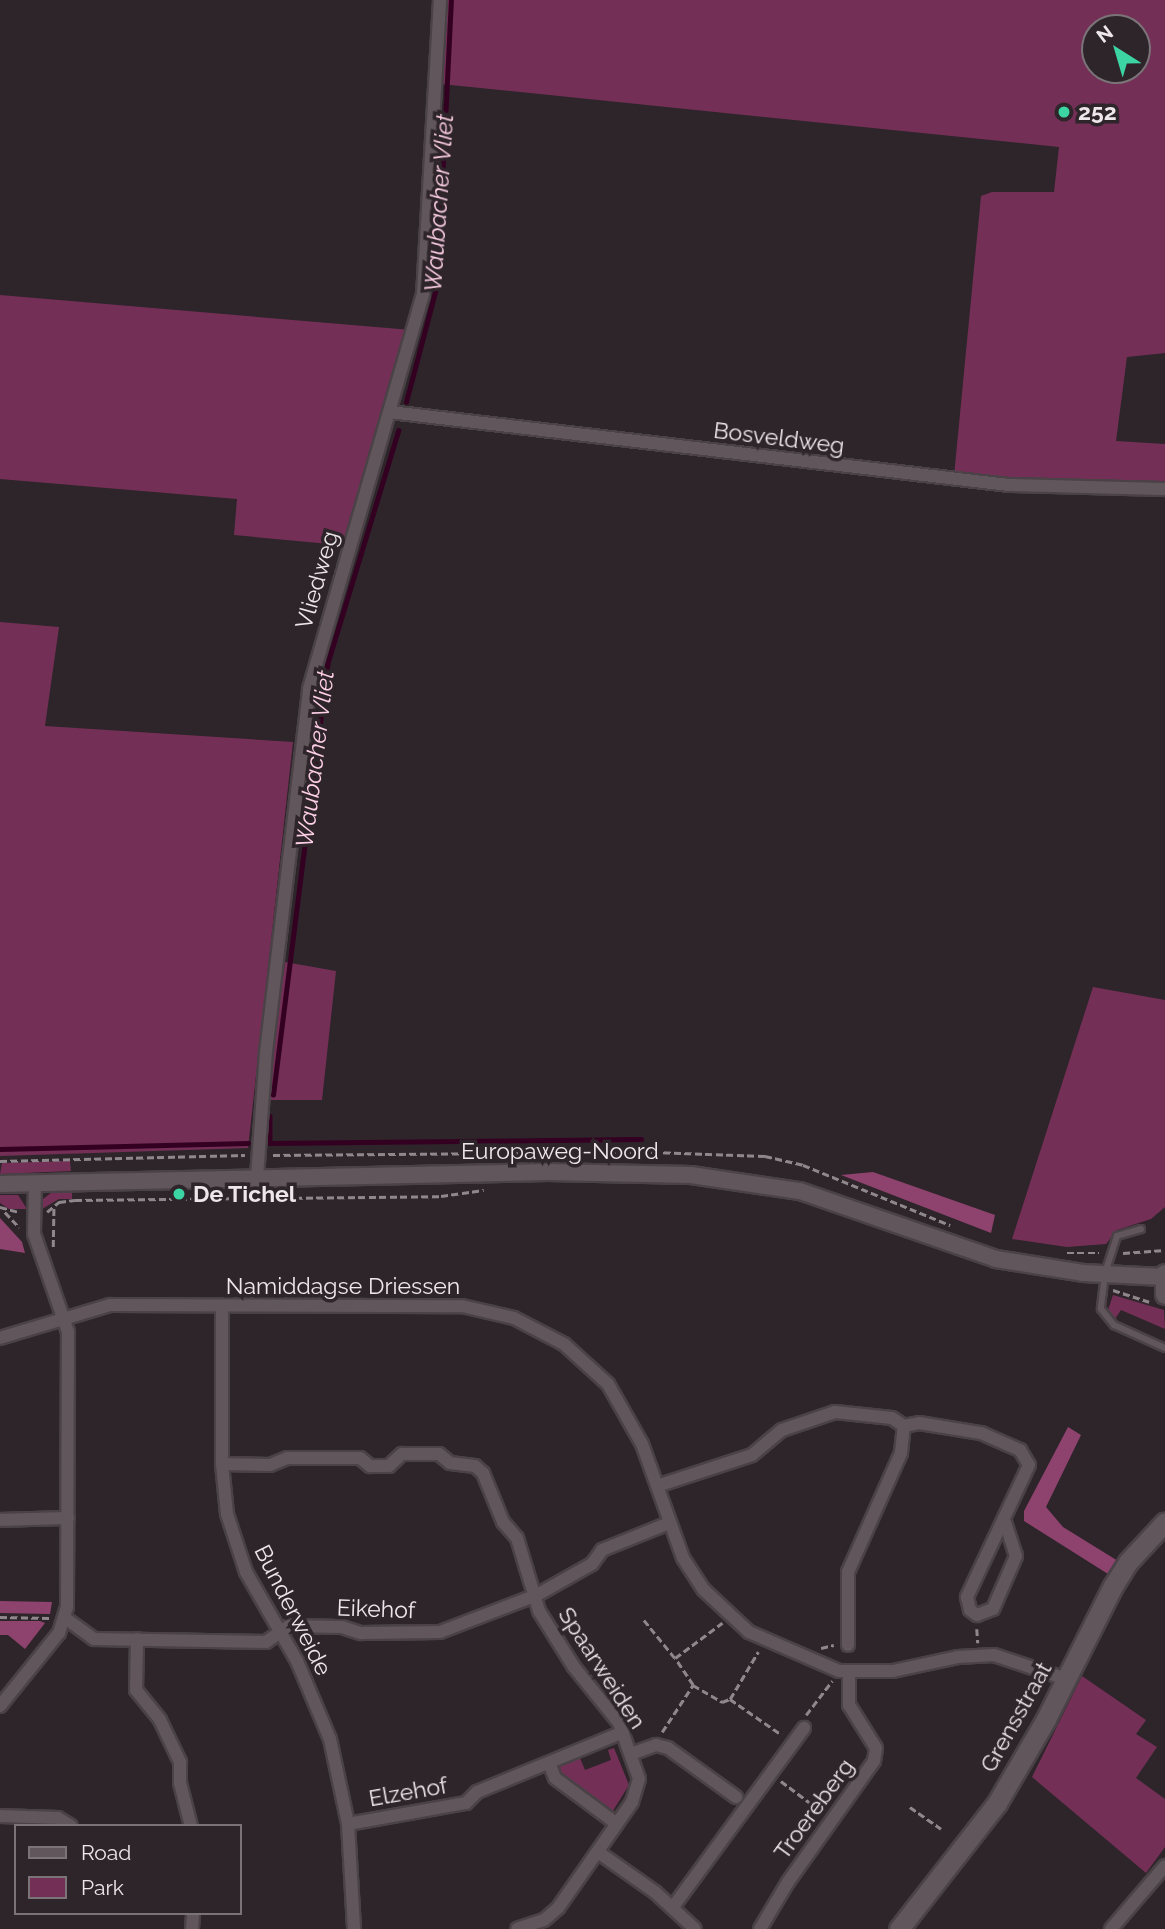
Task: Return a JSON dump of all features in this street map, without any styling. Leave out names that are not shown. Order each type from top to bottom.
[{"type":"main road","name":"Grensstraat","points":[[899,1929],[997,1803],[1128,1562],[1165,1522]]},
{"type":"street","name":"Vliedweg","points":[[257,1177],[309,689],[423,295],[440,0]]},
{"type":"street","name":"Bosveldweg","points":[[390,412],[1009,485],[1165,489]]},
{"type":"street","name":"Europaweg-Noord","points":[[0,1184],[614,1172],[740,1180],[842,1203],[981,1255],[1163,1287]]},
{"type":"street","points":[[0,1706],[52,1643],[65,1618],[68,1518],[64,1317],[36,1239],[35,1182]]},
{"type":"street","name":"Namiddagse Driessen","points":[[64,1317],[110,1305],[462,1306],[514,1318],[564,1344],[608,1384],[628,1413],[683,1558],[727,1614],[765,1642],[844,1671],[894,1671],[978,1655],[1015,1659],[1066,1679]]},
{"type":"street","name":"Bunderweide","points":[[222,1307],[222,1464],[235,1543],[257,1595],[280,1632],[330,1739],[348,1824],[354,1929]]},
{"type":"street","points":[[0,1338],[64,1317]]},
{"type":"street","points":[[657,1486],[752,1455],[782,1430],[835,1412],[892,1418],[904,1426],[919,1423],[981,1433],[1020,1450],[1028,1460],[1028,1472],[967,1597],[970,1611],[977,1615],[993,1609],[1016,1556],[1005,1522]]},
{"type":"street","points":[[848,1645],[848,1572],[901,1453],[904,1426]]},
{"type":"street","name":"Spaarweiden","points":[[222,1464],[270,1465],[287,1458],[360,1458],[370,1466],[389,1466],[402,1454],[439,1454],[450,1463],[475,1466],[483,1473],[503,1522],[517,1538],[551,1634],[623,1732],[639,1785],[598,1852],[550,1916],[516,1929]]},
{"type":"street","points":[[0,1520],[68,1518]]},
{"type":"street","name":"Eikehof","points":[[65,1618],[94,1639],[266,1642],[289,1626],[342,1627],[361,1633],[440,1632],[537,1595],[592,1564],[602,1550],[669,1523]]},
{"type":"street","points":[[136,1639],[136,1690],[160,1720],[180,1762],[180,1783],[190,1824]]},
{"type":"street","name":"Troereberg","points":[[760,1929],[832,1819],[874,1761],[876,1748],[849,1705],[844,1671]]},
{"type":"street","points":[[673,1907],[804,1728]]},
{"type":"street","name":"Elzehof","points":[[348,1824],[466,1803],[477,1792],[623,1732]]},
{"type":"street","name":"Spaarweiden","points":[[631,1754],[656,1745],[736,1797]]},
{"type":"street","points":[[549,1763],[555,1778],[617,1824]]},
{"type":"street","points":[[0,1816],[58,1818],[68,1824]]},
{"type":"street","points":[[598,1852],[673,1907],[695,1929]]},
{"type":"street","points":[[1111,1929],[1165,1866]]},
{"type":"lane","points":[[1141,1229],[1117,1236],[1105,1275],[1101,1308],[1114,1325],[1165,1348]]},
{"type":"path","points":[[0,1161],[258,1155]]},
{"type":"path","points":[[0,1207],[5,1212],[34,1212],[75,1200],[257,1198]]},
{"type":"path","points":[[1105,1275],[1114,1291],[1163,1287]]},
{"type":"path","points":[[675,1658],[715,1631],[727,1614]]},
{"type":"path","points":[[977,1615],[978,1655]]},
{"type":"path","points":[[0,1617],[65,1618]]},
{"type":"path","points":[[644,1620],[693,1685],[722,1702],[730,1699],[765,1642]]},
{"type":"path","points":[[808,1660],[824,1645],[848,1645]]},
{"type":"path","points":[[804,1728],[804,1719],[844,1671]]},
{"type":"path","points":[[656,1745],[693,1685]]},
{"type":"path","points":[[730,1699],[793,1743]]},
{"type":"path","points":[[771,1774],[832,1819]]},
{"type":"path","points":[[910,1807],[941,1829]]},
{"type":"green space","points":[[445,0],[1165,0],[1165,353],[1127,357],[1116,441],[1165,444],[1165,485],[954,476],[981,196],[992,192],[1054,192],[1059,147],[441,84]]},
{"type":"green space","points":[[0,295],[411,330],[346,539],[340,545],[234,535],[237,499],[0,479]]},
{"type":"green space","points":[[0,622],[59,627],[45,726],[293,742],[248,1148],[0,1156]]},
{"type":"green space","points":[[285,962],[336,971],[322,1100],[266,1100]]},
{"type":"green space","points":[[1093,987],[1165,1000],[1165,1207],[1151,1219],[1117,1230],[1106,1244],[1067,1247],[1012,1239]]},
{"type":"green space","points":[[70,1161],[71,1171],[0,1174],[2,1163]]},
{"type":"green space","points":[[72,1192],[72,1199],[59,1199],[42,1209],[43,1199],[51,1193]]},
{"type":"green space","points":[[0,1195],[18,1195],[27,1209],[9,1209],[0,1203]]},
{"type":"green space","points":[[1113,1295],[1164,1310],[1165,1329],[1121,1310],[1115,1319],[1108,1310]]},
{"type":"green space","points":[[1082,1676],[1146,1720],[1136,1734],[1157,1747],[1136,1778],[1165,1799],[1165,1847],[1146,1873],[1032,1777]]},
{"type":"green space","points":[[614,1748],[629,1785],[611,1814],[564,1776],[558,1776],[555,1768],[580,1758],[585,1770],[611,1760],[608,1750]]},
{"type":"shaded area","points":[[873,1172],[995,1215],[991,1233],[841,1175]]},
{"type":"shaded area","points":[[0,1218],[22,1242],[25,1253],[0,1249]]},
{"type":"shaded area","points":[[1068,1427],[1081,1435],[1046,1507],[1063,1527],[1118,1561],[1108,1574],[1024,1521],[1024,1511]]},
{"type":"shaded area","points":[[0,1601],[52,1602],[50,1614],[0,1613]]},
{"type":"shaded area","points":[[0,1621],[45,1623],[25,1649],[8,1635],[0,1635]]},
{"type":"waterway","name":"Waubacher Vliet","points":[[406,402],[437,285],[451,0]]},
{"type":"waterway","name":"Waubacher Vliet","points":[[273,1095],[327,665],[398,431]]},
{"type":"waterway","points":[[270,1116],[270,1143],[641,1139]]},
{"type":"waterway","name":"Waubacher Vliet","points":[[0,1149],[248,1143]]},
{"type":"place","name":"252","points":[[1064,112]]},
{"type":"place","name":"De Tichel","points":[[179,1194]]}]
